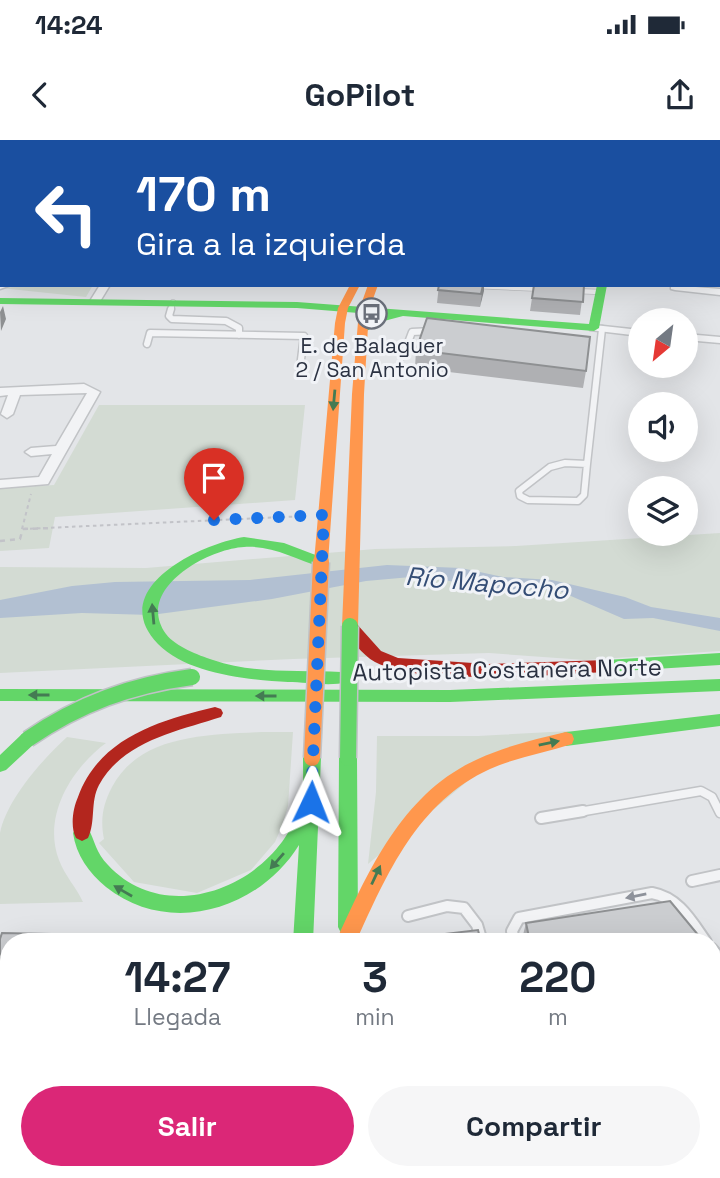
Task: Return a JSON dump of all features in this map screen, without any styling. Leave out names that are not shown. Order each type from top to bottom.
[{"type":"main road","points":[[304,933],[324,515],[343,308],[354,287]]},
{"type":"main road","points":[[348,933],[352,536],[364,310],[372,287]]},
{"type":"main road","points":[[0,289],[95,301]]},
{"type":"main road","points":[[0,301],[173,302],[343,308],[598,329],[601,289]]},
{"type":"main road","points":[[363,330],[380,318],[403,313]]},
{"type":"main road","points":[[321,562],[296,549],[266,543],[221,545],[203,550],[177,566],[159,585],[151,604],[151,616],[158,633],[174,649],[196,660],[236,669],[393,684]]},
{"type":"main road","points":[[350,626],[373,653],[398,665],[422,669],[517,670],[720,659]]},
{"type":"main road","points":[[0,765],[28,739],[70,710],[111,691],[139,683],[192,677],[393,684],[555,694]]},
{"type":"main road","name":"Autopista Costanera Norte","points":[[0,695],[555,694],[720,685]]},
{"type":"main road","name":"Autopista Costanera Norte","points":[[405,712],[459,712]]},
{"type":"main road","points":[[40,713],[107,713]]},
{"type":"main road","points":[[161,713],[222,713],[177,723],[137,739],[114,755],[91,784],[82,810],[82,835],[90,859],[108,881],[132,897],[157,904],[189,906],[222,899],[255,882],[273,866],[295,836],[311,802]]},
{"type":"main road","name":"Autopista Costanera Norte","points":[[296,713],[364,713]]},
{"type":"main road","points":[[351,933],[382,861],[403,828],[434,795],[467,771],[502,755],[543,744],[720,720]]},
{"type":"street","points":[[95,301],[104,287]]},
{"type":"street","points":[[675,287],[720,292]]},
{"type":"street","points":[[598,329],[628,332]]},
{"type":"street","points":[[698,338],[720,340]]},
{"type":"street","points":[[0,393],[93,390],[93,396],[61,450],[38,482],[0,485]]},
{"type":"street","points":[[7,414],[15,392]]},
{"type":"street","points":[[31,452],[61,450]]},
{"type":"lane","points":[[493,287],[554,290]]},
{"type":"lane","points":[[567,290],[601,289]]},
{"type":"lane","points":[[173,302],[169,316],[172,319],[231,322],[239,328],[239,335]]},
{"type":"lane","points":[[587,464],[563,461],[552,465],[519,491],[520,496],[528,500],[578,501],[584,495],[600,351],[598,329]]},
{"type":"lane","points":[[403,356],[412,332],[420,330],[448,333]]},
{"type":"lane","points":[[147,344],[150,333],[304,336],[299,375]]},
{"type":"lane","points":[[586,349],[600,351]]},
{"type":"lane","points":[[541,818],[701,791],[712,797],[720,813]]},
{"type":"lane","points":[[692,881],[720,875]]},
{"type":"lane","points":[[512,933],[519,918],[652,893],[668,895],[699,933]]},
{"type":"lane","points":[[408,916],[459,905],[468,908],[476,917],[480,933]]},
{"type":"path","points":[[0,541],[20,539],[38,482]]},
{"type":"path","points":[[23,529],[324,515]]},
{"type":"shaded area","points":[[13,287],[92,287],[86,297],[0,288]]},
{"type":"shaded area","points":[[99,405],[305,405],[295,500],[55,517],[49,548],[0,551],[0,488],[54,485]]},
{"type":"shaded area","points":[[720,533],[720,651],[585,660],[489,653],[0,673],[0,567],[146,568],[375,549],[516,546],[628,539],[628,546],[698,546],[698,534]]},
{"type":"shaded area","points":[[570,731],[499,755],[368,864],[376,792],[377,736],[478,736]]},
{"type":"shaded area","points":[[293,732],[288,806],[275,842],[251,870],[197,893],[134,882],[99,843],[104,839],[102,819],[106,800],[124,770],[140,756],[177,741],[219,734]]},
{"type":"shaded area","points":[[67,737],[106,743],[72,779],[57,810],[54,827],[59,860],[83,902],[0,904],[0,833],[4,820],[27,781]]},
{"type":"water","name":"Río Mapocho","points":[[387,565],[461,568],[503,577],[552,580],[625,597],[651,607],[720,618],[720,631],[653,618],[624,619],[557,590],[488,589],[435,578],[411,577],[366,581],[272,599],[151,615],[82,613],[0,618],[0,600],[72,586],[115,582],[250,580]]},
{"type":"building","points":[[439,287],[483,287],[481,294],[438,290]]},
{"type":"building","points":[[534,287],[584,287],[583,302],[532,298]]},
{"type":"building","points":[[427,318],[590,337],[586,371],[416,350]]},
{"type":"building","points":[[670,901],[697,933],[528,933],[526,923]]},
{"type":"building","points":[[478,930],[479,933],[452,933]]},
{"type":"traffic: fast","points":[[0,301],[297,305],[594,328],[602,287]]},
{"type":"traffic: fast","points":[[363,330],[380,319],[403,313]]},
{"type":"traffic: fast","points":[[321,562],[265,543],[227,544],[189,560],[172,572],[159,587],[151,603],[151,620],[161,638],[168,644],[210,665],[266,675],[341,678]]},
{"type":"traffic: fast","points":[[348,758],[350,626]]},
{"type":"traffic: fast","points":[[606,666],[720,659]]},
{"type":"traffic: fast","points":[[28,739],[66,715],[106,696],[147,684],[192,677]]},
{"type":"traffic: fast","points":[[0,695],[450,696],[720,685]]},
{"type":"traffic: fast","points":[[566,739],[720,720]]},
{"type":"traffic: fast","points":[[0,765],[28,739]]},
{"type":"traffic: fast","points":[[303,933],[312,758]]},
{"type":"traffic: fast","points":[[348,758],[348,927]]},
{"type":"traffic: fast","points":[[82,833],[86,850],[92,860],[120,887],[157,902],[196,904],[234,893],[263,875],[288,847],[311,802]]},
{"type":"traffic: slow","points":[[321,562],[340,323],[343,308],[354,287]]},
{"type":"traffic: slow","points":[[350,626],[358,394],[364,310],[372,287]]},
{"type":"traffic: slow","points":[[312,758],[321,562]]},
{"type":"traffic: slow","points":[[350,933],[385,861],[404,830],[426,804],[452,782],[483,764],[521,750],[566,739]]},
{"type":"traffic: jam","points":[[350,626],[376,655],[396,664],[453,670],[606,666]]},
{"type":"traffic: jam","points":[[82,833],[83,806],[91,783],[105,764],[144,737],[167,727],[215,713]]},
{"type":"place","name":"E. de Balaguer 2 / San Antonio","points":[[372,314]]},
{"type":"route","points":[[214,520],[324,515],[311,802]]}]
